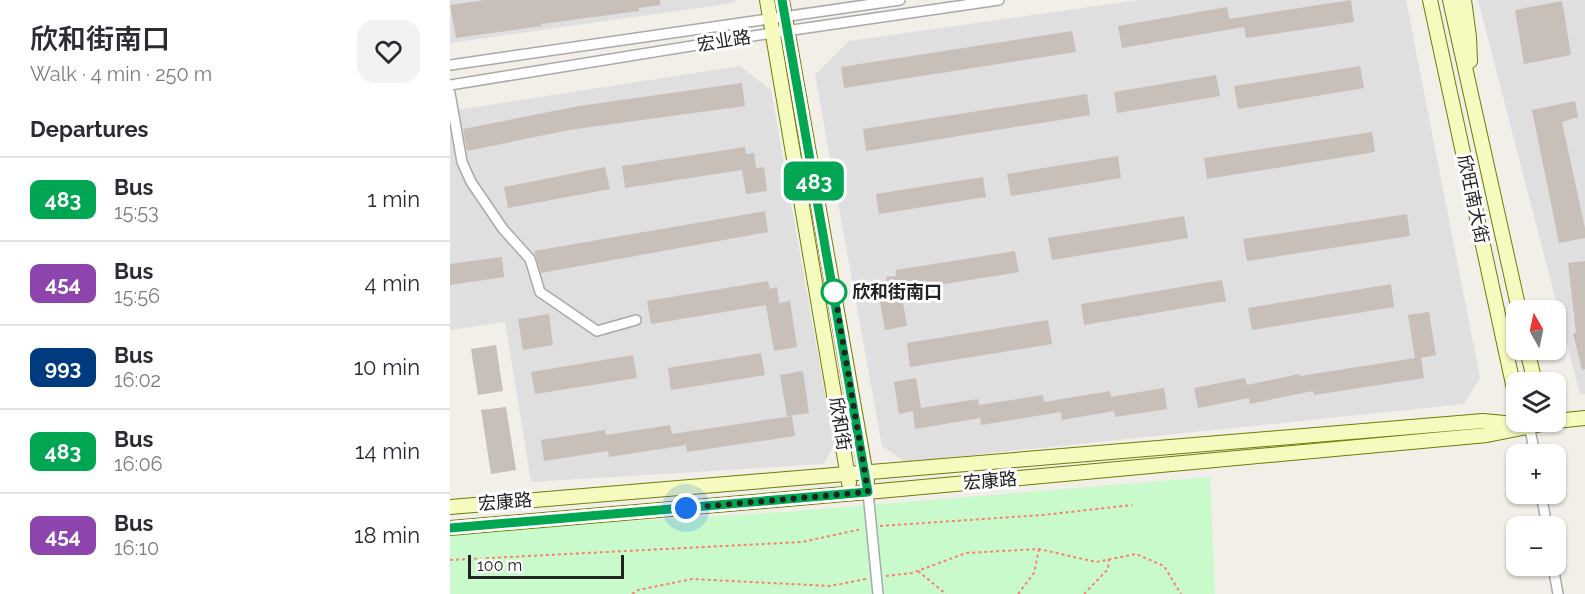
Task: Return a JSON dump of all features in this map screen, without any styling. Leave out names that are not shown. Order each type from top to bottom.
[{"type":"main road","name":"欣和街","points":[[766,0],[851,493]]},
{"type":"main road","name":"欣和街","points":[[782,0],[868,492]]},
{"type":"main road","points":[[1422,0],[1436,25]]},
{"type":"main road","name":"欣旺南大街","points":[[1430,0],[1510,372]]},
{"type":"main road","name":"欣旺南大街","points":[[1450,0],[1517,300]]},
{"type":"main road","points":[[1464,0],[1469,37],[1470,93]]},
{"type":"main road","points":[[792,152],[794,143],[798,141],[808,149]]},
{"type":"main road","points":[[828,350],[832,356],[839,359],[844,356],[844,348]]},
{"type":"main road","name":"宏康路","points":[[1566,420],[1585,418]]},
{"type":"main road","name":"宏康路","points":[[450,507],[1483,421],[1506,422]]},
{"type":"main road","name":"宏康路","points":[[450,528],[1487,435],[1506,430]]},
{"type":"street","name":"宏业路","points":[[450,65],[900,0]]},
{"type":"street","name":"宏业路","points":[[450,85],[772,33],[999,0]]},
{"type":"street","points":[[450,93],[462,162],[471,182],[503,229],[530,259],[540,292],[597,331],[636,320]]},
{"type":"street","points":[[868,492],[878,594]]},
{"type":"street","points":[[1555,576],[1558,594]]},
{"type":"path","points":[[450,560],[802,542],[872,527],[1042,515],[1132,505]]},
{"type":"path","points":[[632,594],[638,590],[692,579],[830,586],[918,571],[966,553],[1039,549],[1096,562],[1136,554],[1164,566],[1181,594]]},
{"type":"path","points":[[1018,594],[1034,573],[1039,549]]},
{"type":"path","points":[[1084,594],[1108,569],[1109,559]]},
{"type":"path","points":[[918,571],[946,594]]},
{"type":"shaded area","points":[[450,0],[736,0],[733,3],[450,43]]},
{"type":"shaded area","points":[[1139,0],[1406,0],[1480,378],[1464,404],[905,462],[882,446],[815,75],[849,41]]},
{"type":"shaded area","points":[[1478,0],[1585,0],[1585,394],[1580,394],[1566,340],[1566,300],[1556,300]]},
{"type":"shaded area","points":[[740,66],[771,90],[834,445],[824,464],[531,482],[505,322],[450,330],[450,111]]},
{"type":"green space","points":[[1210,477],[1215,594],[450,594],[450,532],[784,512]]},
{"type":"building","points":[[485,0],[660,0],[660,5],[639,8],[639,11],[456,38],[450,5]]},
{"type":"building","points":[[1351,0],[1354,22],[1246,38],[1244,27],[1122,48],[1118,26],[1227,7],[1229,19]]},
{"type":"building","points":[[1562,1],[1571,55],[1524,64],[1515,10]]},
{"type":"building","points":[[1072,31],[1076,52],[844,88],[841,67]]},
{"type":"building","points":[[1360,66],[1364,88],[1238,109],[1234,86]]},
{"type":"building","points":[[1216,75],[1220,96],[1117,113],[1114,92]]},
{"type":"building","points":[[742,83],[745,106],[569,130],[467,151],[463,129],[579,106]]},
{"type":"building","points":[[1087,94],[1090,115],[866,151],[863,129]]},
{"type":"building","points":[[1575,101],[1578,117],[1562,122],[1585,228],[1585,238],[1559,243],[1532,110]]},
{"type":"building","points":[[1372,132],[1375,152],[1207,179],[1204,158]]},
{"type":"building","points":[[745,147],[746,154],[754,153],[756,168],[764,167],[767,191],[746,194],[742,170],[625,188],[622,166]]},
{"type":"building","points":[[1118,156],[1121,178],[1011,196],[1007,174]]},
{"type":"building","points":[[605,167],[610,189],[508,208],[504,187]]},
{"type":"building","points":[[983,177],[986,197],[879,214],[876,194]]},
{"type":"building","points":[[765,211],[768,232],[541,273],[534,251]]},
{"type":"building","points":[[1407,214],[1410,236],[1247,261],[1243,239]]},
{"type":"building","points":[[1184,216],[1188,238],[1052,260],[1048,238]]},
{"type":"building","points":[[1015,251],[1019,272],[901,291],[907,326],[885,330],[879,297],[889,295],[886,277],[896,276],[896,270]]},
{"type":"building","points":[[502,257],[504,277],[450,285],[450,264]]},
{"type":"building","points":[[1585,261],[1585,369],[1582,370],[1573,333],[1576,333],[1568,263]]},
{"type":"building","points":[[1222,280],[1226,301],[1084,325],[1081,304]]},
{"type":"building","points":[[768,281],[770,289],[777,287],[779,303],[790,301],[797,347],[774,351],[766,305],[651,324],[647,301]]},
{"type":"building","points":[[1391,284],[1394,307],[1252,330],[1248,308]]},
{"type":"building","points":[[1429,312],[1436,355],[1421,358],[1424,378],[1314,395],[1313,391],[1250,404],[1249,398],[1198,408],[1194,388],[1245,378],[1247,385],[1299,374],[1300,376],[1415,358],[1408,315]]},
{"type":"building","points":[[549,314],[553,345],[523,350],[518,319]]},
{"type":"building","points":[[1048,320],[1052,344],[910,367],[907,343]]},
{"type":"building","points":[[496,345],[503,391],[478,395],[471,349]]},
{"type":"building","points":[[761,353],[765,375],[671,390],[668,368]]},
{"type":"building","points":[[633,355],[637,378],[535,394],[531,372]]},
{"type":"building","points":[[803,371],[809,413],[787,416],[780,375]]},
{"type":"building","points":[[916,378],[921,408],[978,399],[979,405],[1043,395],[1044,402],[1110,391],[1111,397],[1164,388],[1167,409],[1115,417],[1114,411],[1062,420],[1061,412],[981,425],[980,418],[915,429],[913,411],[899,414],[894,382]]},
{"type":"building","points":[[506,407],[516,470],[491,474],[481,410]]},
{"type":"building","points":[[792,416],[795,436],[687,452],[686,445],[609,457],[608,451],[544,461],[541,440],[605,430],[606,435],[670,425],[672,434]]},
{"type":"bus line","name":"483","points":[[450,528],[868,492],[782,0]]},
{"type":"place","name":"欣和街南口","points":[[834,292]]},
{"type":"route","points":[[686,508],[868,492],[834,289],[834,292]]}]
